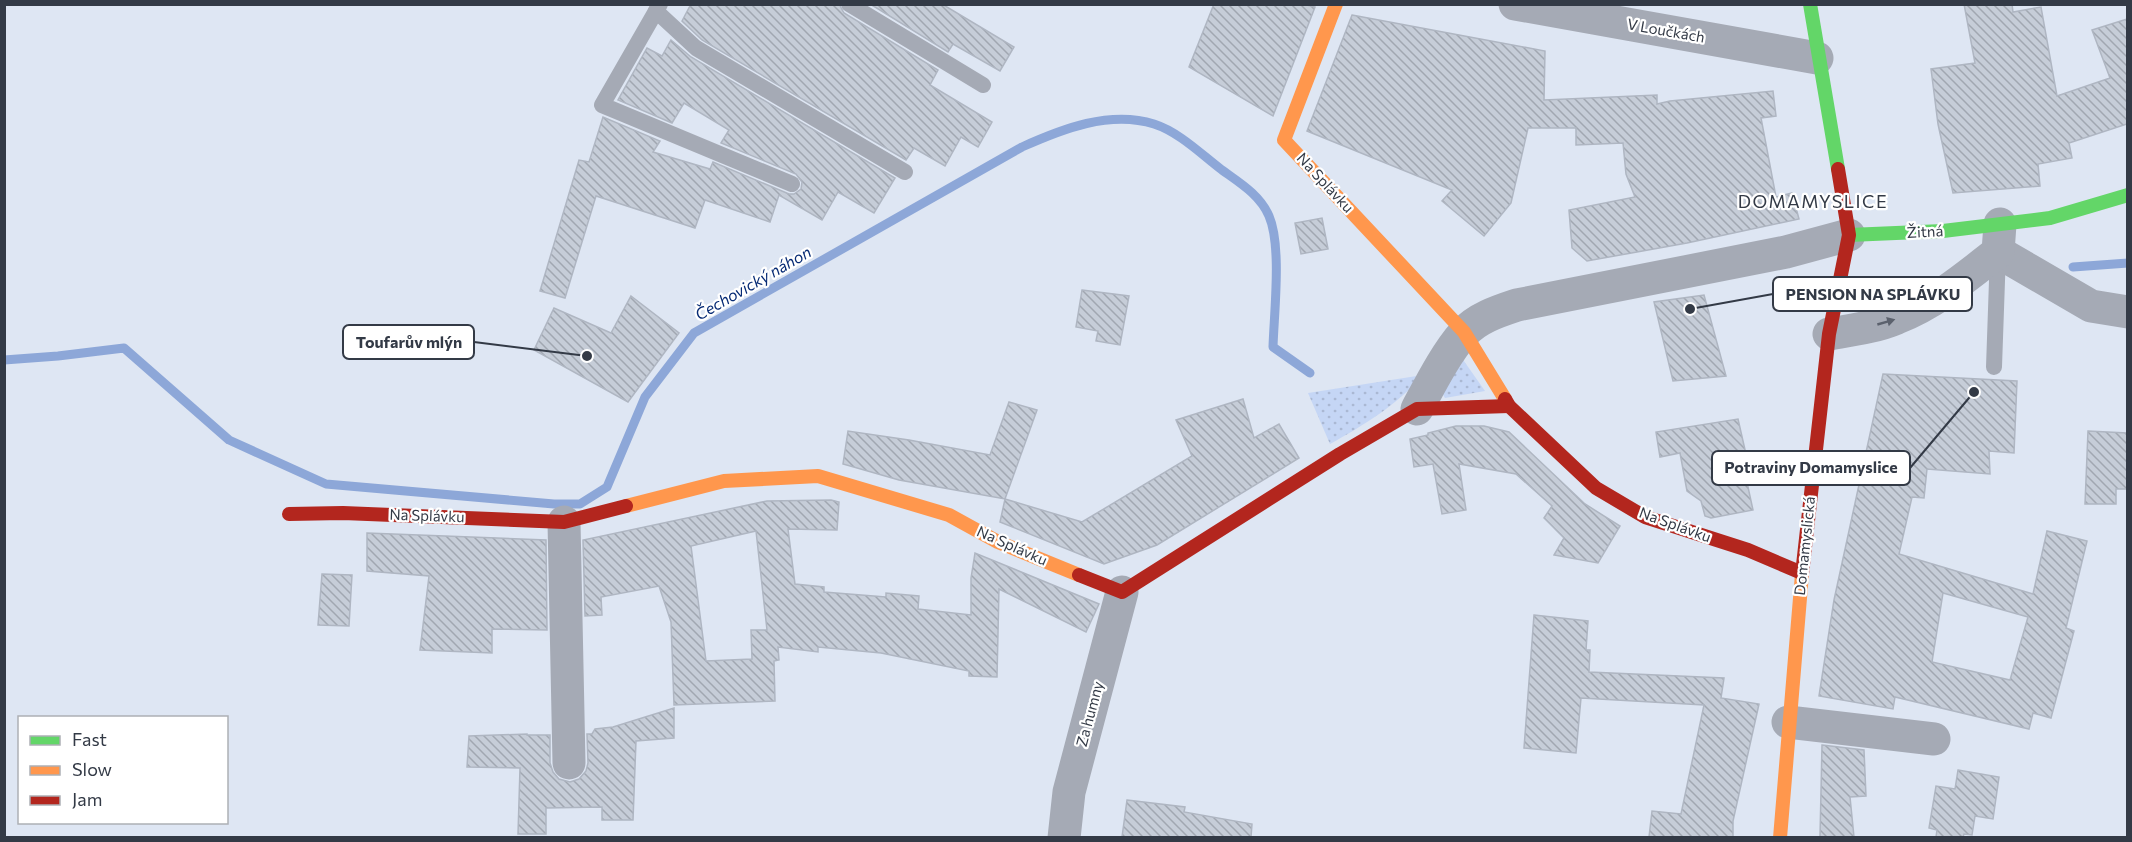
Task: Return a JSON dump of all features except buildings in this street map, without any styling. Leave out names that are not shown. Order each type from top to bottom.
[{"type":"street","name":"Na Splávku","points":[[1336,4],[1284,140],[1464,332],[1509,406],[1596,488],[1645,517],[1748,550],[1802,573]]},
{"type":"street","name":"V Loučkách","points":[[1515,4],[1817,58]]},
{"type":"street","name":"Domamyslická","points":[[1780,837],[1802,573],[1829,334],[1849,235],[1817,58],[1810,4]]},
{"type":"street","name":"Žitná","points":[[1849,235],[1942,231],[1999,238],[2050,218],[2127,195]]},
{"type":"street","points":[[1417,409],[1464,332],[1489,315],[1517,304],[1786,252],[1849,235]]},
{"type":"street","points":[[1829,334],[1895,319],[1926,304],[1948,291],[1999,238],[2091,306],[2127,312]]},
{"type":"street","points":[[1122,592],[1330,460],[1417,409],[1509,406]]},
{"type":"street","name":"Na Splávku","points":[[289,514],[343,513],[564,522],[724,482],[818,476],[949,515],[998,542],[1122,592]]},
{"type":"street","points":[[564,522],[569,763]]},
{"type":"street","name":"Za humny","points":[[1064,837],[1069,792],[1122,592]]},
{"type":"street","points":[[1788,722],[1934,739]]},
{"type":"lane","points":[[849,4],[983,85]]},
{"type":"lane","points":[[792,184],[602,105],[658,8],[696,48],[905,172]]},
{"type":"lane","points":[[1994,367],[1999,238]]},
{"type":"shaded area","points":[[1459,354],[1485,391],[1445,398],[1439,388]]},
{"type":"shaded area","points":[[1423,375],[1380,414],[1330,444],[1308,393]]},
{"type":"waterway","name":"Čechovický náhon","points":[[4,360],[124,348],[229,440],[326,484],[554,504],[580,504],[607,487],[645,397],[694,333],[1022,147],[1070,128],[1103,120],[1120,119],[1154,124],[1172,132],[1242,185],[1260,202],[1269,216],[1275,244],[1273,347],[1310,373]]},
{"type":"waterway","name":"Čechovický náhon","points":[[2073,267],[2128,263]]},
{"type":"traffic: fast","points":[[1810,4],[1838,169]]},
{"type":"traffic: fast","points":[[1849,235],[1943,231],[2050,218],[2128,195]]},
{"type":"traffic: slow","points":[[1336,4],[1284,140],[1464,332],[1505,399]]},
{"type":"traffic: slow","points":[[626,506],[724,481],[818,476],[949,515],[998,542],[1079,575]]},
{"type":"traffic: slow","points":[[1780,838],[1802,574]]},
{"type":"traffic: jam","points":[[1802,574],[1829,334],[1849,235],[1838,169]]},
{"type":"traffic: jam","points":[[1505,399],[1509,406],[1596,488],[1645,517],[1748,550],[1802,573]]},
{"type":"traffic: jam","points":[[1079,575],[1122,592],[1340,454],[1417,409],[1509,406]]},
{"type":"traffic: jam","points":[[289,514],[343,513],[564,522],[626,506]]},
{"type":"place","name":"PENSION NA SPLÁVKU","points":[[1690,309]]},
{"type":"place","name":"Toufarův mlýn","points":[[587,356]]},
{"type":"place","name":"Potraviny Domamyslice","points":[[1974,392]]},
{"type":"district","name":"DOMAMYSLICE","points":[[1813,202]]}]
